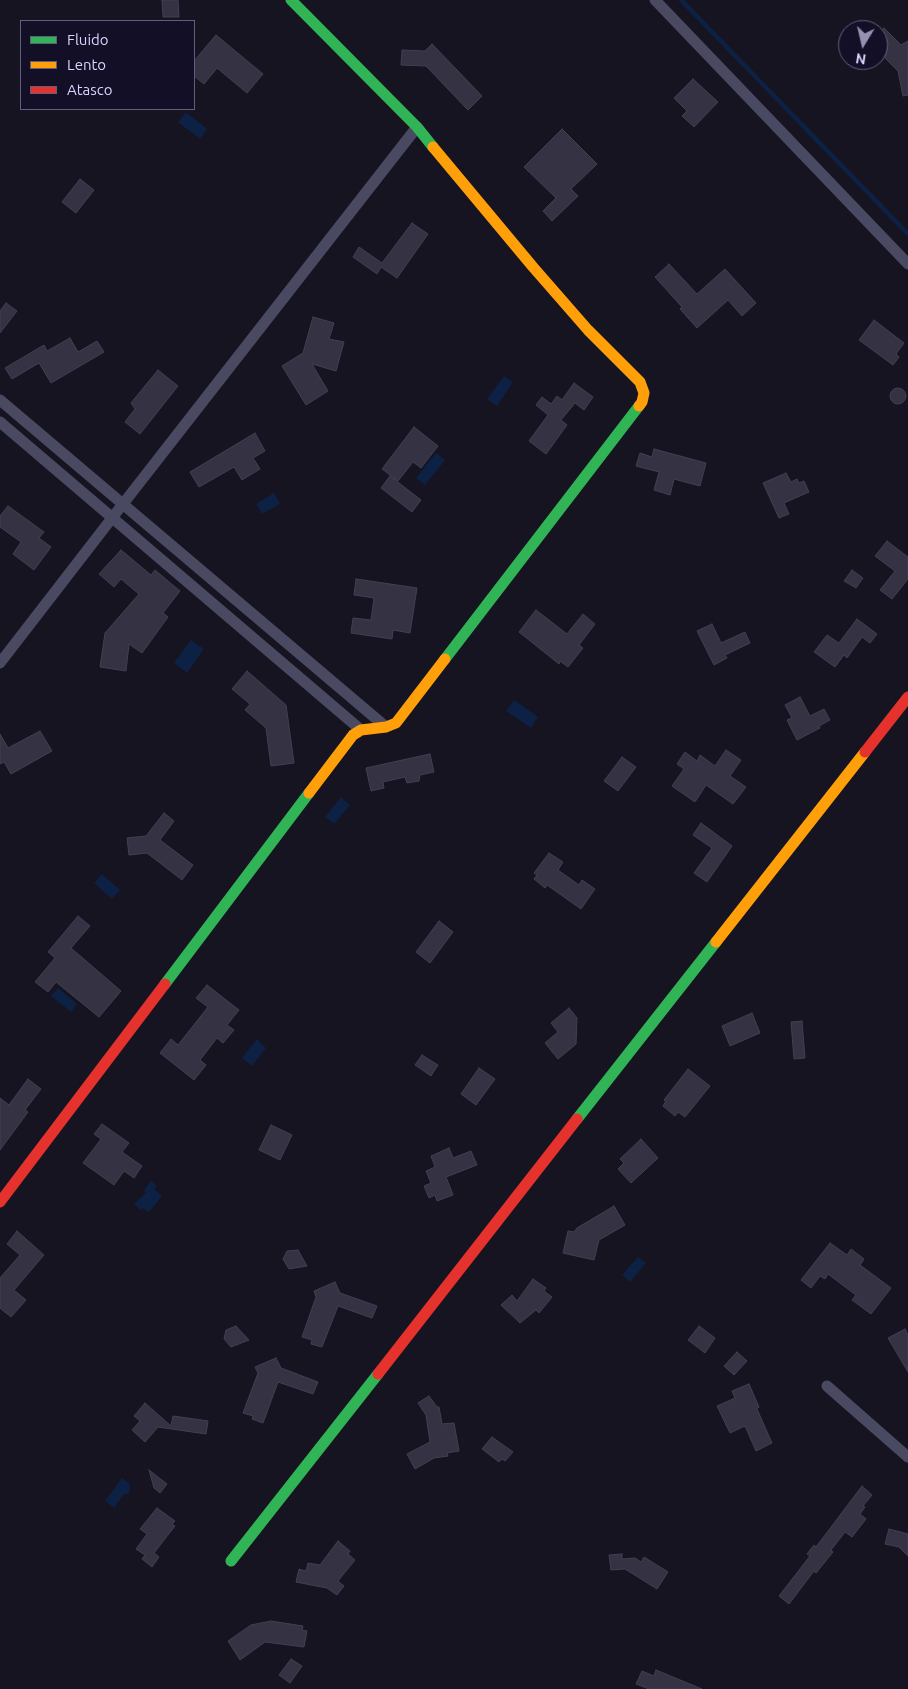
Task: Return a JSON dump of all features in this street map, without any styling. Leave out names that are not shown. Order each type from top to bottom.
[{"type":"street","points":[[0,1202],[353,735],[362,730],[386,727],[396,723],[642,402],[644,393],[640,382],[588,330],[533,267],[418,127],[291,0]]},
{"type":"street","points":[[655,0],[908,264]]},
{"type":"street","points":[[0,663],[122,504],[418,127]]},
{"type":"street","points":[[0,400],[386,727]]},
{"type":"street","points":[[0,422],[362,730]]},
{"type":"street","points":[[231,1562],[908,696]]},
{"type":"street","points":[[827,1386],[908,1457]]},
{"type":"water","points":[[186,112],[207,129],[200,139],[178,122]]},
{"type":"water","points":[[504,376],[513,382],[497,406],[487,399]]},
{"type":"water","points":[[436,453],[445,460],[425,485],[416,478]]},
{"type":"water","points":[[274,493],[280,504],[262,514],[256,504]]},
{"type":"water","points":[[191,640],[204,649],[187,673],[174,663]]},
{"type":"water","points":[[514,700],[538,717],[531,728],[506,711]]},
{"type":"water","points":[[341,797],[350,805],[334,824],[325,817]]},
{"type":"water","points":[[102,874],[120,890],[112,899],[94,883]]},
{"type":"water","points":[[58,988],[77,1004],[71,1012],[51,996]]},
{"type":"water","points":[[257,1039],[266,1048],[252,1066],[242,1058]]},
{"type":"water","points":[[151,1181],[157,1186],[154,1189],[162,1196],[149,1212],[143,1208],[141,1210],[134,1204],[146,1193],[144,1190]]},
{"type":"water","points":[[638,1257],[646,1263],[630,1282],[622,1275]]},
{"type":"water","points":[[122,1478],[130,1484],[129,1494],[124,1494],[114,1508],[105,1501]]},
{"type":"building","points":[[162,0],[178,0],[179,17],[163,17]]},
{"type":"building","points":[[888,32],[901,45],[908,41],[908,95],[903,96],[898,71],[888,61]]},
{"type":"building","points":[[216,35],[263,74],[247,93],[217,68],[204,84],[195,77],[195,60]]},
{"type":"building","points":[[432,44],[482,96],[468,110],[426,66],[401,65],[402,50],[425,51]]},
{"type":"building","points":[[693,79],[718,102],[694,127],[682,116],[687,111],[674,98]]},
{"type":"building","points":[[562,129],[597,164],[571,189],[578,196],[552,221],[543,211],[556,198],[524,167]]},
{"type":"building","points":[[80,179],[94,190],[76,213],[62,202]]},
{"type":"building","points":[[412,223],[428,234],[397,278],[381,267],[377,274],[353,257],[359,247],[382,263]]},
{"type":"building","points":[[669,264],[697,294],[725,269],[756,303],[742,316],[728,300],[697,328],[680,309],[682,307],[655,277]]},
{"type":"building","points":[[6,303],[17,311],[0,333],[0,311]]},
{"type":"building","points":[[313,317],[334,323],[329,339],[344,342],[336,371],[312,364],[328,391],[306,405],[282,366],[303,353]]},
{"type":"building","points":[[874,320],[904,343],[896,354],[899,357],[893,365],[859,340]]},
{"type":"building","points":[[70,338],[78,352],[97,341],[104,352],[51,383],[39,363],[12,379],[5,368],[44,345],[47,351]]},
{"type":"building","points":[[158,370],[178,386],[140,434],[125,422],[135,409],[131,403]]},
{"type":"building","points":[[574,383],[593,397],[584,410],[575,403],[561,420],[567,425],[546,454],[529,441],[548,415],[536,405],[542,397],[551,404],[557,396],[562,400]]},
{"type":"building","points":[[895,388],[901,388],[906,393],[904,402],[895,404],[890,399],[890,393]]},
{"type":"building","points":[[414,427],[438,446],[421,468],[413,462],[398,481],[382,469]]},
{"type":"building","points":[[255,433],[265,451],[253,458],[260,469],[242,480],[234,467],[199,487],[190,472]]},
{"type":"building","points":[[654,449],[706,463],[700,486],[674,479],[670,495],[654,490],[659,472],[636,466],[640,453],[652,457]]},
{"type":"building","points":[[786,473],[791,482],[797,479],[799,483],[804,481],[809,492],[784,503],[789,514],[779,518],[763,483]]},
{"type":"building","points":[[390,476],[421,500],[412,512],[381,488]]},
{"type":"building","points":[[8,506],[44,532],[39,538],[51,547],[34,570],[13,554],[21,542],[0,527],[0,516]]},
{"type":"building","points":[[887,541],[908,557],[908,579],[892,599],[880,590],[895,571],[875,556]]},
{"type":"building","points":[[121,550],[151,575],[155,570],[180,591],[163,613],[168,617],[142,653],[129,644],[126,671],[100,667],[105,633],[139,594],[121,579],[114,587],[99,574]]},
{"type":"building","points":[[852,570],[863,578],[856,588],[844,581]]},
{"type":"building","points":[[356,579],[417,588],[410,633],[393,630],[392,639],[351,633],[353,618],[371,620],[374,598],[354,595]]},
{"type":"building","points":[[536,610],[567,634],[583,614],[595,624],[579,645],[583,648],[568,667],[560,661],[559,664],[519,632]]},
{"type":"building","points":[[857,619],[877,634],[870,643],[862,637],[847,658],[844,655],[835,667],[814,652],[827,635],[839,643]]},
{"type":"building","points":[[712,624],[721,643],[745,632],[750,643],[725,655],[727,658],[714,665],[697,631]]},
{"type":"building","points":[[247,671],[286,705],[294,763],[271,766],[266,728],[245,710],[250,704],[232,689]]},
{"type":"building","points":[[800,697],[810,716],[824,709],[830,720],[819,726],[820,728],[797,740],[787,720],[792,718],[785,705]]},
{"type":"building","points":[[40,731],[52,751],[11,774],[4,762],[0,764],[0,734],[8,748]]},
{"type":"building","points":[[726,750],[741,760],[730,776],[746,787],[733,804],[706,785],[695,802],[672,786],[684,769],[677,764],[685,752],[697,761],[700,755],[715,766]]},
{"type":"building","points":[[430,754],[434,772],[420,775],[419,781],[407,783],[405,777],[383,782],[384,788],[371,791],[366,768]]},
{"type":"building","points":[[622,757],[636,767],[618,791],[604,781]]},
{"type":"building","points":[[164,813],[174,821],[160,840],[193,865],[182,880],[147,853],[129,855],[127,838],[146,836]]},
{"type":"building","points":[[701,823],[732,846],[707,882],[694,873],[712,848],[693,835]]},
{"type":"building","points":[[549,853],[563,862],[558,870],[579,885],[582,880],[595,889],[581,909],[547,885],[545,888],[534,879],[537,875],[534,873]]},
{"type":"building","points":[[78,916],[90,926],[71,948],[121,991],[99,1017],[56,982],[48,992],[35,982],[55,958],[48,952]]},
{"type":"building","points":[[439,921],[453,932],[430,963],[416,952]]},
{"type":"building","points":[[207,985],[239,1010],[227,1025],[234,1030],[223,1043],[217,1038],[200,1060],[206,1065],[194,1080],[160,1053],[171,1039],[178,1045],[208,1007],[196,998]]},
{"type":"building","points":[[569,1008],[577,1018],[576,1044],[558,1059],[545,1043],[558,1032],[551,1023]]},
{"type":"building","points":[[752,1013],[760,1033],[730,1046],[722,1026]]},
{"type":"building","points":[[802,1021],[805,1058],[794,1059],[791,1022]]},
{"type":"building","points":[[422,1055],[438,1065],[431,1076],[415,1065]]},
{"type":"building","points":[[479,1068],[495,1079],[476,1105],[461,1094]]},
{"type":"building","points":[[688,1069],[710,1086],[685,1117],[678,1112],[675,1116],[663,1106],[666,1101],[664,1100]]},
{"type":"building","points":[[28,1079],[41,1089],[25,1110],[28,1112],[0,1150],[0,1098],[9,1105]]},
{"type":"building","points":[[102,1124],[129,1143],[122,1152],[142,1166],[134,1178],[124,1171],[114,1185],[83,1163],[101,1139],[94,1134]]},
{"type":"building","points":[[271,1125],[292,1135],[280,1160],[259,1150]]},
{"type":"building","points":[[641,1139],[658,1158],[631,1183],[618,1169],[624,1163],[620,1159]]},
{"type":"building","points":[[449,1148],[453,1158],[471,1151],[477,1165],[446,1177],[453,1195],[437,1201],[435,1195],[429,1198],[424,1186],[431,1183],[426,1171],[435,1167],[431,1156]]},
{"type":"building","points":[[614,1206],[625,1225],[599,1240],[594,1260],[563,1253],[568,1231],[574,1232],[577,1228]]},
{"type":"building","points":[[17,1231],[44,1255],[14,1290],[26,1300],[11,1317],[0,1308],[0,1278],[20,1255],[7,1244]]},
{"type":"building","points":[[830,1243],[847,1255],[851,1249],[864,1259],[860,1265],[891,1288],[871,1314],[852,1300],[856,1295],[828,1274],[825,1279],[820,1276],[811,1288],[801,1280]]},
{"type":"building","points":[[298,1250],[307,1266],[289,1269],[283,1259],[287,1251]]},
{"type":"building","points":[[533,1279],[546,1288],[544,1291],[552,1297],[539,1313],[536,1310],[520,1323],[501,1305],[512,1295],[517,1301]]},
{"type":"building","points":[[335,1282],[340,1293],[377,1306],[372,1318],[338,1306],[322,1347],[311,1344],[312,1340],[302,1337],[316,1297],[314,1291]]},
{"type":"building","points":[[236,1326],[249,1340],[231,1347],[224,1339],[226,1330]]},
{"type":"building","points":[[699,1326],[715,1338],[705,1353],[688,1340]]},
{"type":"building","points":[[905,1329],[908,1335],[908,1372],[888,1338]]},
{"type":"building","points":[[737,1352],[747,1361],[734,1375],[724,1366]]},
{"type":"building","points":[[276,1358],[281,1368],[318,1382],[313,1394],[278,1382],[263,1423],[252,1419],[253,1416],[243,1413],[258,1373],[255,1367]]},
{"type":"building","points":[[749,1384],[759,1407],[757,1409],[772,1443],[756,1451],[745,1426],[730,1433],[717,1406],[735,1398],[732,1391]]},
{"type":"building","points":[[429,1396],[439,1407],[442,1424],[454,1423],[459,1451],[447,1453],[448,1456],[434,1458],[415,1469],[407,1454],[430,1442],[426,1415],[418,1403]]},
{"type":"building","points":[[145,1403],[171,1426],[173,1416],[208,1421],[206,1434],[158,1427],[145,1442],[132,1430],[140,1421],[134,1416]]},
{"type":"building","points":[[492,1437],[513,1452],[505,1461],[502,1459],[499,1462],[482,1449]]},
{"type":"building","points":[[149,1470],[167,1484],[160,1493],[154,1488]]},
{"type":"building","points":[[862,1486],[872,1495],[863,1506],[865,1507],[860,1514],[866,1519],[852,1537],[845,1532],[831,1550],[833,1552],[816,1573],[814,1571],[789,1604],[779,1596],[810,1556],[807,1554],[814,1545],[816,1547]]},
{"type":"building","points":[[157,1508],[175,1521],[172,1524],[175,1526],[154,1553],[159,1557],[152,1567],[142,1559],[145,1555],[136,1549],[147,1534],[140,1529]]},
{"type":"building","points":[[889,1529],[908,1534],[908,1556],[899,1547],[885,1544]]},
{"type":"building","points":[[338,1541],[350,1551],[348,1554],[355,1560],[338,1581],[344,1586],[337,1595],[327,1588],[296,1582],[299,1569],[306,1571],[308,1563],[320,1565]]},
{"type":"building","points":[[622,1554],[622,1559],[635,1558],[641,1562],[644,1557],[668,1572],[657,1589],[625,1569],[611,1570],[609,1555]]},
{"type":"building","points":[[271,1621],[303,1626],[302,1630],[307,1631],[304,1647],[265,1642],[240,1660],[228,1641],[251,1625]]},
{"type":"building","points":[[291,1659],[302,1666],[290,1683],[279,1675]]},
{"type":"building","points":[[656,1670],[702,1689],[649,1689],[636,1684],[642,1671],[654,1676]]},
{"type":"waterway","points":[[681,0],[908,234]]},
{"type":"traffic: fast","points":[[291,0],[417,127],[433,147]]},
{"type":"traffic: fast","points":[[445,659],[639,406]]},
{"type":"traffic: fast","points":[[165,984],[309,793]]},
{"type":"traffic: fast","points":[[577,1119],[716,942]]},
{"type":"traffic: fast","points":[[231,1561],[378,1374]]},
{"type":"traffic: slow","points":[[433,147],[588,330],[640,382],[644,393],[639,406]]},
{"type":"traffic: slow","points":[[309,793],[353,735],[361,730],[386,727],[396,723],[445,659]]},
{"type":"traffic: slow","points":[[716,942],[865,752]]},
{"type":"traffic: jam","points":[[865,752],[908,697]]},
{"type":"traffic: jam","points":[[0,1202],[165,984]]},
{"type":"traffic: jam","points":[[378,1374],[577,1119]]}]
